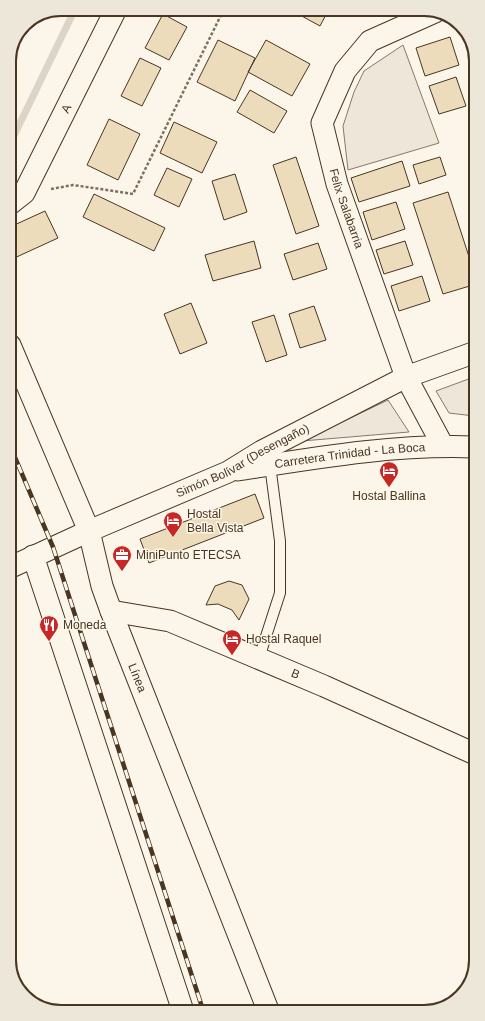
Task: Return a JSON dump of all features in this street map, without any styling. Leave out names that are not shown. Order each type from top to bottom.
[{"type":"street","name":"A","points":[[17,199],[112,16]]},
{"type":"street","name":"Felix Salabarria","points":[[426,16],[370,41],[345,71],[322,123],[337,184],[406,377],[443,446]]},
{"type":"street","name":"Simón Bolívar (Desengaño)","points":[[16,564],[228,472],[262,451],[406,377],[469,354]]},
{"type":"street","name":"Línea","points":[[16,359],[89,531],[102,586],[111,611],[266,1005]]},
{"type":"street","name":"Carretera Trinidad - La Boca","points":[[228,472],[330,455],[443,446],[469,447]]},
{"type":"street","points":[[33,556],[181,1005]]},
{"type":"street","name":"B","points":[[111,611],[170,621],[324,686],[469,751]]},
{"type":"lane","points":[[259,658],[280,593],[280,541],[270,465]]},
{"type":"path","points":[[17,199],[73,185],[133,194],[221,16]]},
{"type":"shaded area","points":[[403,45],[439,143],[348,170],[343,126],[354,92],[364,71]]},
{"type":"shaded area","points":[[469,379],[469,415],[449,413],[436,391]]},
{"type":"shaded area","points":[[388,400],[409,432],[302,441]]},
{"type":"building","points":[[162,16],[167,16],[187,27],[169,60],[145,48]]},
{"type":"building","points":[[302,16],[325,16],[320,26]]},
{"type":"building","points":[[450,37],[459,65],[425,76],[416,48]]},
{"type":"building","points":[[218,40],[255,58],[235,101],[197,82]]},
{"type":"building","points":[[266,40],[310,64],[292,96],[248,72]]},
{"type":"building","points":[[140,58],[161,68],[142,106],[121,96]]},
{"type":"building","points":[[456,77],[466,106],[439,114],[429,86]]},
{"type":"building","points":[[250,90],[287,111],[274,133],[237,112]]},
{"type":"building","points":[[109,119],[140,134],[118,180],[87,165]]},
{"type":"building","points":[[174,122],[217,142],[202,173],[160,153]]},
{"type":"building","points":[[296,157],[319,226],[296,234],[273,165]]},
{"type":"building","points":[[440,157],[446,175],[419,184],[413,165]]},
{"type":"building","points":[[402,161],[410,186],[359,202],[351,178]]},
{"type":"building","points":[[167,168],[192,179],[179,207],[154,195]]},
{"type":"building","points":[[235,174],[247,212],[224,220],[212,181]]},
{"type":"building","points":[[448,192],[469,257],[469,286],[443,294],[413,203]]},
{"type":"building","points":[[94,194],[165,228],[154,251],[83,217]]},
{"type":"building","points":[[396,202],[405,229],[372,240],[363,212]]},
{"type":"building","points":[[45,211],[58,238],[16,257],[16,224]]},
{"type":"building","points":[[254,241],[261,268],[213,281],[205,255]]},
{"type":"building","points":[[405,241],[413,265],[384,274],[376,250]]},
{"type":"building","points":[[318,243],[327,269],[293,280],[284,254]]},
{"type":"building","points":[[422,276],[430,301],[399,311],[391,286]]},
{"type":"building","points":[[191,303],[207,343],[180,354],[164,314]]},
{"type":"building","points":[[314,306],[326,340],[300,348],[289,314]]},
{"type":"building","points":[[274,315],[287,355],[266,362],[252,322]]},
{"type":"building","points":[[255,494],[264,518],[149,563],[140,539]]},
{"type":"building","points":[[229,581],[242,585],[249,599],[239,620],[232,610],[218,604],[206,605],[215,586]]},
{"type":"waterway","points":[[16,131],[72,16]]},
{"type":"railway","points":[[16,460],[53,547],[201,1005]]},
{"type":"place","name":"Hostal Ballina","points":[[389,488]]},
{"type":"place","name":"Hostal Bella Vista","points":[[173,538]]},
{"type":"place","name":"MiniPunto ETECSA","points":[[122,572]]},
{"type":"place","name":"Moneda","points":[[49,642]]},
{"type":"place","name":"Hostal Raquel","points":[[232,656]]}]
